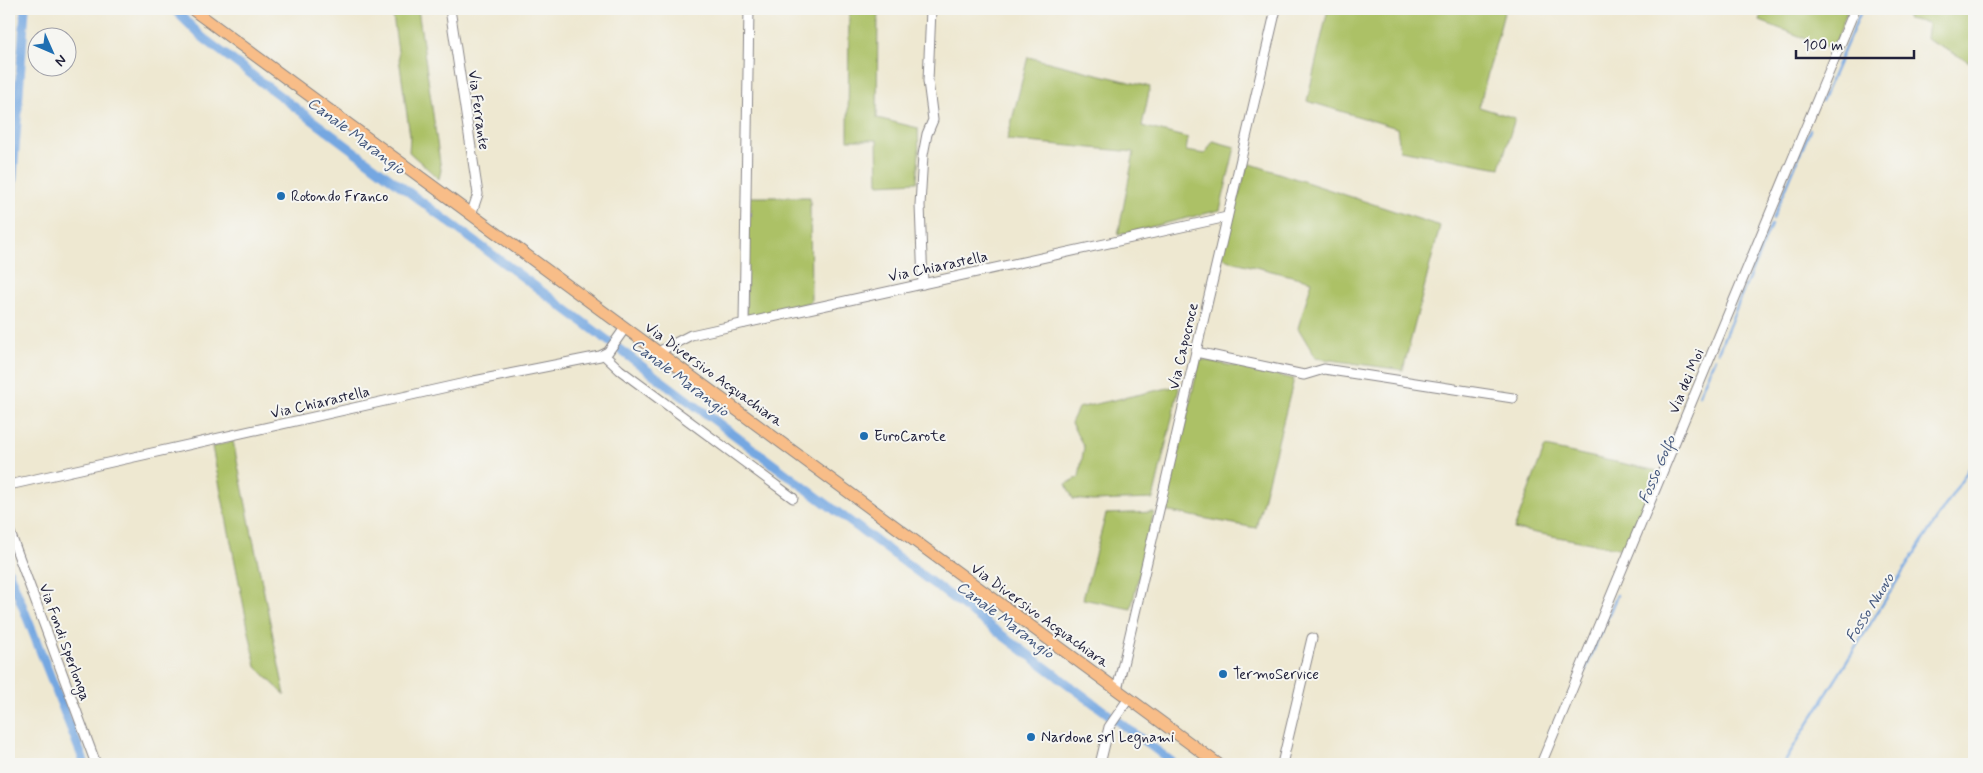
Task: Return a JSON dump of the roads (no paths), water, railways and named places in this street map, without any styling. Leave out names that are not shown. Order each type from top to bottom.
[{"type":"main road","name":"Via Diversivo Acquachiara","points":[[192,9],[471,214],[622,332],[658,352],[1117,690],[1127,702],[1218,764]]},
{"type":"street","name":"Via Ferrante","points":[[450,9],[478,194],[471,214]]},
{"type":"street","points":[[744,323],[749,9]]},
{"type":"street","points":[[922,284],[920,205],[923,156],[932,120],[928,81],[932,9]]},
{"type":"street","name":"Via Capocroce","points":[[1117,690],[1276,9]]},
{"type":"street","name":"Via dei Moi","points":[[1541,764],[1855,9]]},
{"type":"street","name":"Via Chiarastella","points":[[658,352],[691,335],[1228,217]]},
{"type":"street","points":[[622,332],[606,353],[620,370],[793,498]]},
{"type":"street","points":[[1196,352],[1304,375],[1324,369],[1513,398]]},
{"type":"street","name":"Via Chiarastella","points":[[9,485],[606,353]]},
{"type":"street","name":"Via Fondi Sperlonga","points":[[9,530],[96,764]]},
{"type":"street","points":[[1282,764],[1312,638]]},
{"type":"street","points":[[1100,764],[1110,727],[1127,702]]},
{"type":"waterway","points":[[9,232],[25,9]]},
{"type":"waterway","name":"Canale Marangio","points":[[174,9],[202,37],[272,90],[1175,764]]},
{"type":"waterway","name":"Fosso Golfo","points":[[1822,101],[1862,9]]},
{"type":"waterway","name":"Fosso Golfo","points":[[1773,219],[1810,130]]},
{"type":"waterway","name":"Fosso Golfo","points":[[1718,352],[1771,225]]},
{"type":"waterway","name":"Fosso Golfo","points":[[1699,395],[1715,358]]},
{"type":"waterway","name":"Fosso Nuovo","points":[[1783,764],[1974,461]]},
{"type":"waterway","points":[[9,572],[85,764]]},
{"type":"waterway","name":"Fosso Golfo","points":[[1584,673],[1617,595]]},
{"type":"place","name":"Rotondo Franco","points":[[281,196]]},
{"type":"place","name":"EuroCarote","points":[[864,436]]},
{"type":"place","name":"TermoService","points":[[1223,674]]},
{"type":"place","name":"Nardone srl Legnami","points":[[1031,737]]}]
